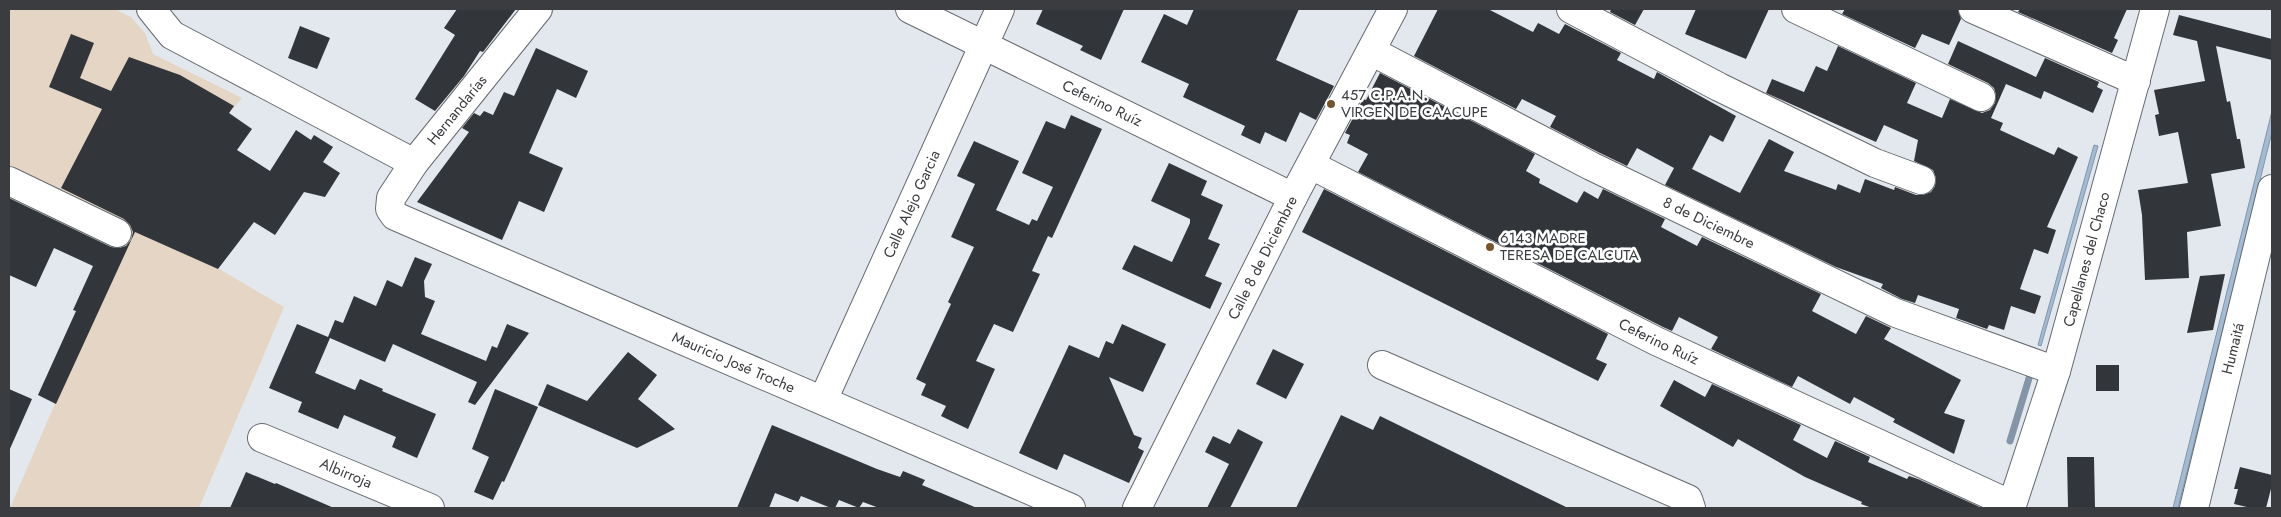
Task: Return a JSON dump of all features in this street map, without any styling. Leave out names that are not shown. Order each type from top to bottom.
[{"type":"street","points":[[152,9],[172,35],[414,163]]},
{"type":"street","name":"Hernandarías","points":[[395,216],[390,209],[391,198],[414,163],[538,9]]},
{"type":"street","name":"Ceferino Ruíz","points":[[910,9],[1293,197]]},
{"type":"street","name":"Calle Alejo Garcia","points":[[823,400],[1000,9]]},
{"type":"street","name":"Calle 8 de Diciembre","points":[[1137,508],[1293,197],[1393,9]]},
{"type":"street","points":[[1571,9],[1719,87],[1875,163],[1921,180]]},
{"type":"street","points":[[1796,9],[1981,97]]},
{"type":"street","points":[[1974,9],[2136,80]]},
{"type":"street","name":"Capellanes del Chaco","points":[[2011,507],[2056,371],[2156,9]]},
{"type":"street","name":"8 de Diciembre","points":[[1370,51],[1591,166],[1896,313],[2056,371]]},
{"type":"street","name":"Ceferino Ruíz","points":[[1311,165],[1656,341],[2011,507]]},
{"type":"street","points":[[9,180],[117,233]]},
{"type":"street","name":"Humaitá","points":[[2194,508],[2272,189]]},
{"type":"street","name":"Mauricio José Troche","points":[[395,216],[1071,508]]},
{"type":"street","points":[[1382,365],[1696,505]]},
{"type":"street","name":"Albirroja","points":[[262,438],[430,508]]},
{"type":"shaded area","points":[[9,9],[115,9],[131,17],[145,33],[153,54],[242,98],[178,174],[214,266],[284,307],[199,508],[10,508],[131,227],[9,171]]},
{"type":"water","points":[[2272,111],[2272,132],[2178,508],[2173,508]]},
{"type":"water","points":[[2094,145],[2098,146],[2041,346],[2038,345]]},
{"type":"building","points":[[457,9],[516,9],[483,52],[480,51],[464,76],[435,111],[415,99],[455,35],[444,28]]},
{"type":"building","points":[[1043,9],[1124,9],[1101,60],[1080,50],[1083,46],[1036,24]]},
{"type":"building","points":[[1194,9],[1299,9],[1276,60],[1334,86],[1316,120],[1300,112],[1286,142],[1265,132],[1260,144],[1241,135],[1245,126],[1183,97],[1189,84],[1141,62],[1164,14],[1187,25]]},
{"type":"building","points":[[1438,9],[1488,9],[1533,32],[1538,23],[1559,34],[1565,24],[1621,53],[1617,60],[1654,79],[1657,72],[1736,116],[1723,142],[1710,135],[1692,169],[1740,193],[1769,139],[1794,152],[1784,171],[1836,190],[1838,184],[1860,193],[1865,179],[1894,190],[1895,187],[1916,195],[1931,192],[1935,186],[1936,178],[1933,170],[1914,161],[1918,140],[1884,125],[1876,142],[1766,93],[1772,79],[1804,92],[1816,66],[1827,71],[1838,46],[1916,83],[1907,103],[1942,118],[1950,99],[1982,113],[1990,110],[1995,103],[1996,95],[1994,88],[1988,83],[1948,64],[1958,41],[2036,77],[2045,58],[2099,82],[2097,87],[2103,90],[2093,113],[2044,91],[2041,99],[2006,84],[1991,118],[2003,123],[2000,130],[2054,155],[2058,147],[2078,157],[2047,227],[2056,230],[2048,254],[2034,249],[2020,289],[2041,296],[2035,314],[2011,306],[2004,330],[1989,325],[1987,329],[1956,318],[1959,309],[1918,295],[1915,303],[1902,299],[1881,288],[1883,284],[1836,267],[1665,185],[1674,168],[1637,148],[1627,166],[1598,152],[1550,127],[1556,116],[1522,99],[1516,109],[1414,56]]},
{"type":"building","points":[[1611,9],[1644,9],[1635,25],[1610,12]]},
{"type":"building","points":[[1696,9],[1769,9],[1746,59],[1685,34]]},
{"type":"building","points":[[1845,9],[1958,9],[1961,19],[1949,45],[1922,34],[1915,48],[1842,14]]},
{"type":"building","points":[[2020,9],[2127,9],[2114,38],[2118,40],[2112,53],[2018,12]]},
{"type":"building","points":[[2179,15],[2272,39],[2272,60],[2216,46],[2227,102],[2230,101],[2245,168],[2211,174],[2221,226],[2187,232],[2189,278],[2145,280],[2142,215],[2138,190],[2188,183],[2178,132],[2159,136],[2155,115],[2159,114],[2154,90],[2205,81],[2197,41],[2173,35]]},
{"type":"building","points":[[300,26],[330,38],[317,69],[288,58]]},
{"type":"building","points":[[71,34],[94,43],[80,78],[111,91],[129,57],[180,75],[234,106],[229,113],[252,129],[237,150],[270,171],[296,130],[311,140],[314,135],[333,147],[323,162],[340,173],[325,197],[304,192],[275,235],[254,222],[218,269],[135,232],[56,404],[38,395],[76,311],[73,310],[93,266],[54,248],[36,287],[9,275],[9,198],[111,247],[119,248],[126,246],[131,240],[133,232],[130,225],[124,219],[61,188],[102,109],[49,87]]},
{"type":"building","points":[[536,48],[588,71],[576,98],[557,89],[529,153],[563,168],[544,212],[519,201],[502,240],[417,202],[469,132],[462,128],[474,113],[480,116],[484,111],[493,115],[504,92],[514,96]]},
{"type":"building","points":[[1380,73],[1535,154],[1526,171],[1540,179],[1539,183],[1577,203],[1584,191],[1598,199],[1603,189],[1665,219],[1661,227],[1697,246],[1702,237],[1821,294],[1812,311],[1856,334],[1866,316],[1891,328],[1884,339],[1961,380],[1944,413],[1965,420],[1954,454],[1893,422],[1895,419],[1854,397],[1850,404],[1798,376],[1792,387],[1711,349],[1718,337],[1679,317],[1672,331],[1663,327],[1358,172],[1368,154],[1347,143],[1350,135],[1345,133],[1363,99],[1366,100]]},
{"type":"building","points":[[1071,115],[1102,129],[1052,238],[1048,236],[1032,271],[1040,274],[1013,332],[994,324],[976,361],[995,369],[968,429],[941,416],[946,406],[921,395],[926,384],[916,379],[951,304],[948,302],[974,247],[951,237],[975,184],[957,176],[974,141],[1019,161],[996,210],[1029,225],[1032,219],[1037,221],[1053,187],[1022,173],[1046,121],[1065,129]]},
{"type":"building","points":[[1169,163],[1207,181],[1201,195],[1223,205],[1208,239],[1220,244],[1205,276],[1222,283],[1210,309],[1122,269],[1134,245],[1172,262],[1190,223],[1190,219],[1151,201]]},
{"type":"building","points":[[1324,189],[1608,334],[1596,359],[1607,364],[1598,381],[1302,232]]},
{"type":"building","points":[[415,257],[432,264],[424,281],[425,297],[435,301],[421,334],[486,361],[492,346],[497,348],[507,324],[529,333],[475,405],[468,402],[477,382],[393,344],[385,362],[330,338],[315,373],[355,390],[360,379],[383,389],[382,391],[436,414],[417,458],[392,447],[396,437],[344,415],[338,429],[298,412],[302,402],[269,388],[297,324],[328,337],[335,320],[343,323],[354,296],[376,306],[387,280],[402,287]]},
{"type":"building","points":[[2225,274],[2213,330],[2187,333],[2200,276]]},
{"type":"building","points":[[1122,324],[1166,344],[1143,392],[1109,377],[1134,435],[1142,438],[1138,448],[1144,451],[1129,483],[1064,454],[1057,470],[1019,453],[1069,345],[1099,358],[1106,341],[1113,344]]},
{"type":"building","points":[[1273,349],[1304,364],[1286,399],[1256,384]]},
{"type":"building","points":[[628,352],[657,375],[638,399],[675,429],[637,448],[538,405],[547,384],[587,401]]},
{"type":"building","points":[[2096,365],[2119,365],[2119,391],[2096,391]]},
{"type":"building","points":[[1674,380],[1705,397],[1712,384],[1801,425],[1793,440],[1827,458],[1835,441],[1870,457],[1868,462],[1907,479],[1909,476],[1918,479],[1982,508],[1872,508],[1861,504],[1862,502],[1805,477],[1738,439],[1733,447],[1660,406]]},
{"type":"building","points":[[9,389],[32,399],[9,451]]},
{"type":"building","points":[[495,389],[538,407],[504,482],[502,481],[493,500],[474,492],[489,457],[472,449]]},
{"type":"building","points":[[1341,415],[1373,430],[1380,416],[1568,508],[1296,508]]},
{"type":"building","points":[[772,425],[877,469],[900,477],[903,471],[925,480],[922,485],[977,508],[879,508],[863,502],[859,508],[839,500],[835,508],[831,508],[801,496],[798,502],[775,493],[769,508],[737,508]]},
{"type":"building","points":[[1238,429],[1263,442],[1230,508],[1207,508],[1229,464],[1205,452],[1213,436],[1230,444]]},
{"type":"building","points":[[2067,457],[2094,457],[2095,508],[2068,508]]},
{"type":"building","points":[[2240,467],[2272,475],[2272,485],[2266,508],[2251,508],[2234,504],[2238,489],[2234,489]]},
{"type":"building","points":[[246,472],[276,483],[334,508],[230,508]]},
{"type":"waterway","points":[[2010,441],[2030,375]]},
{"type":"place","name":"457 C.P.A.N. VIRGEN DE CAACUPE","points":[[1331,104]]},
{"type":"place","name":"6143 MADRE TERESA DE CALCUTA","points":[[1490,247]]}]
